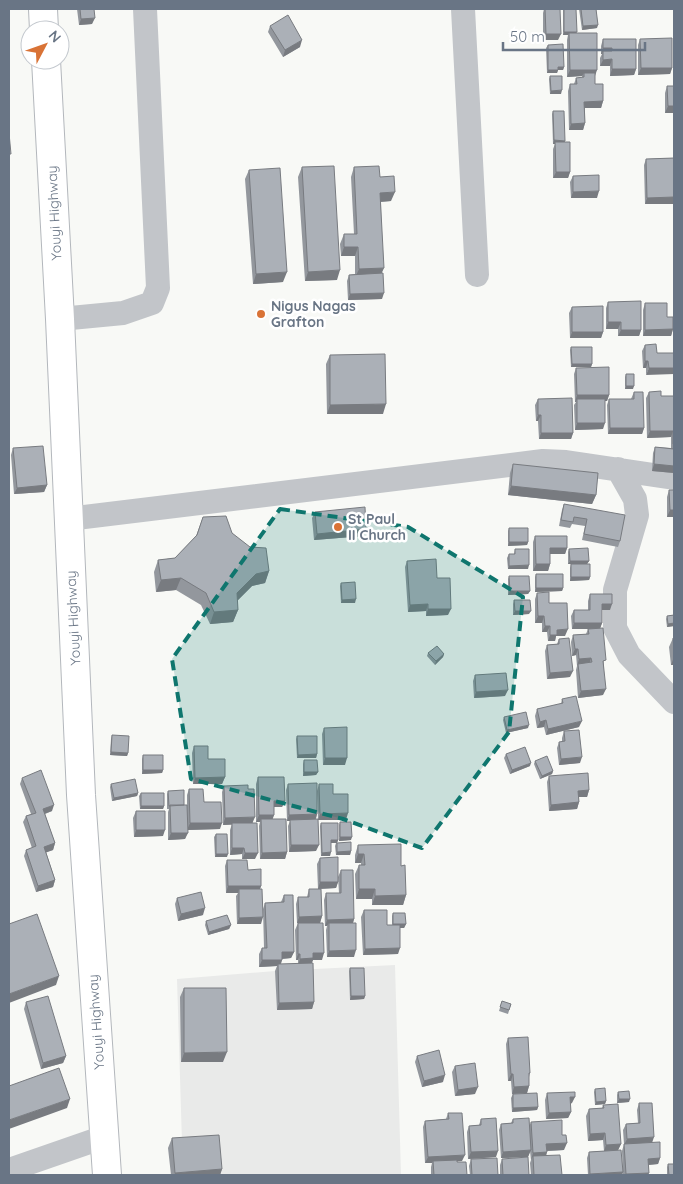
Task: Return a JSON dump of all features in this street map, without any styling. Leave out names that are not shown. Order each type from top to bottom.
[{"type":"main road","name":"Youyi Highway","points":[[47,70],[60,319],[81,795],[107,1175]]},
{"type":"street","points":[[60,319],[122,313],[152,302],[158,288],[145,9]]},
{"type":"street","points":[[463,9],[477,275]]},
{"type":"street","points":[[68,519],[543,461],[566,462],[674,478]]},
{"type":"street","points":[[618,469],[635,500],[637,515],[615,590],[615,628],[629,654],[674,702]]},
{"type":"street","points":[[9,1170],[104,1137]]},
{"type":"highlighted area","points":[[280,509],[408,527],[523,597],[509,732],[422,848],[343,819],[191,779],[172,659]]},
{"type":"shaded area","points":[[395,965],[401,1175],[183,1175],[177,979],[275,971]]},
{"type":"building","points":[[80,9],[94,9],[95,18],[81,19]]},
{"type":"building","points":[[545,9],[560,9],[561,34],[546,34]]},
{"type":"building","points":[[564,9],[576,9],[577,32],[564,32]]},
{"type":"building","points":[[581,9],[596,9],[598,25],[583,26]]},
{"type":"building","points":[[288,15],[302,40],[285,50],[270,26]]},
{"type":"building","points":[[569,33],[597,33],[597,70],[570,70]]},
{"type":"building","points":[[672,38],[672,68],[641,68],[640,39]]},
{"type":"building","points":[[603,39],[636,39],[636,69],[612,69],[612,59],[603,60],[603,51],[612,51],[612,48],[603,48]]},
{"type":"building","points":[[563,44],[564,67],[558,67],[558,70],[548,70],[548,45]]},
{"type":"building","points":[[584,73],[595,73],[595,84],[603,84],[603,101],[584,102],[585,123],[571,124],[570,84],[577,84],[576,78],[584,77]]},
{"type":"building","points":[[550,76],[562,76],[562,90],[551,91]]},
{"type":"building","points":[[667,86],[674,86],[674,106],[668,106]]},
{"type":"building","points":[[553,111],[564,111],[565,141],[554,140]]},
{"type":"building","points":[[9,133],[11,154],[9,154]]},
{"type":"building","points":[[555,142],[570,142],[570,172],[556,172]]},
{"type":"building","points":[[674,158],[674,197],[647,198],[646,159]]},
{"type":"building","points":[[334,166],[340,270],[308,272],[302,167]]},
{"type":"building","points":[[379,166],[380,177],[394,176],[395,192],[380,193],[384,268],[359,269],[358,247],[344,247],[344,234],[357,234],[354,167]]},
{"type":"building","points":[[280,168],[287,272],[256,274],[249,170]]},
{"type":"building","points":[[599,175],[599,191],[573,192],[573,176]]},
{"type":"building","points":[[383,273],[384,293],[350,294],[349,275]]},
{"type":"building","points":[[641,301],[641,330],[621,330],[621,322],[608,322],[608,302]]},
{"type":"building","points":[[645,303],[667,303],[667,317],[673,317],[673,329],[645,330]]},
{"type":"building","points":[[603,306],[603,332],[572,332],[572,307]]},
{"type":"building","points":[[656,344],[657,353],[674,353],[674,368],[649,368],[648,361],[645,361],[645,345]]},
{"type":"building","points":[[571,347],[592,347],[592,364],[572,364]]},
{"type":"building","points":[[385,354],[386,404],[330,405],[330,355]]},
{"type":"building","points":[[609,367],[609,395],[577,395],[576,368]]},
{"type":"building","points":[[626,374],[634,374],[634,386],[626,386]]},
{"type":"building","points":[[661,391],[661,396],[674,396],[674,444],[673,431],[650,431],[649,392]]},
{"type":"building","points":[[634,392],[643,392],[644,428],[610,428],[609,399],[634,399]]},
{"type":"building","points":[[572,398],[573,433],[541,433],[541,415],[538,415],[538,399]]},
{"type":"building","points":[[577,399],[605,399],[605,423],[577,423]]},
{"type":"building","points":[[43,446],[47,485],[17,488],[13,448]]},
{"type":"building","points":[[655,447],[674,449],[674,466],[654,464]]},
{"type":"building","points":[[513,464],[598,473],[596,495],[511,486]]},
{"type":"building","points":[[669,490],[674,490],[674,510],[670,510]]},
{"type":"building","points":[[564,504],[625,515],[620,541],[584,534],[587,519],[574,517],[573,522],[561,520]]},
{"type":"building","name":"St Paul II Church","points":[[365,507],[366,529],[317,534],[315,512]]},
{"type":"building","points":[[226,516],[232,533],[250,547],[266,548],[269,571],[256,574],[237,593],[238,610],[214,612],[206,593],[181,578],[161,580],[158,560],[175,558],[197,535],[203,517]]},
{"type":"building","points":[[509,528],[528,528],[528,542],[509,542]]},
{"type":"building","points":[[535,536],[567,536],[567,548],[550,548],[550,564],[536,564]]},
{"type":"building","points":[[588,548],[589,561],[570,561],[569,549]]},
{"type":"building","points":[[515,549],[529,549],[529,565],[509,566],[509,554],[515,554]]},
{"type":"building","points":[[436,559],[437,578],[450,578],[451,609],[428,609],[428,604],[410,605],[407,561]]},
{"type":"building","points":[[571,564],[590,564],[590,577],[571,577]]},
{"type":"building","points":[[536,574],[563,574],[563,588],[536,588]]},
{"type":"building","points":[[509,576],[529,576],[530,591],[510,591]]},
{"type":"building","points":[[355,582],[356,599],[342,600],[341,583]]},
{"type":"building","points":[[549,592],[549,603],[567,603],[568,629],[557,630],[557,635],[550,635],[550,626],[545,626],[544,616],[538,616],[537,593]]},
{"type":"building","points":[[590,594],[612,594],[612,604],[602,604],[602,623],[574,623],[574,610],[590,610]]},
{"type":"building","points":[[514,600],[530,600],[531,611],[515,611]]},
{"type":"building","points":[[674,615],[674,623],[668,624],[667,616]]},
{"type":"building","points":[[603,628],[606,660],[603,661],[606,689],[581,691],[578,664],[592,662],[591,658],[579,659],[573,635],[589,634],[588,629]]},
{"type":"building","points":[[569,638],[573,671],[550,673],[547,645],[559,644],[559,639]]},
{"type":"building","points":[[437,646],[444,654],[436,661],[428,653]]},
{"type":"building","points":[[506,673],[508,690],[476,692],[475,675]]},
{"type":"building","points":[[576,696],[582,721],[548,729],[546,720],[540,722],[537,709],[563,703],[562,699]]},
{"type":"building","points":[[526,712],[529,725],[507,730],[504,717]]},
{"type":"building","points":[[347,727],[347,758],[325,758],[324,728]]},
{"type":"building","points":[[579,730],[582,757],[561,759],[559,742],[565,741],[564,731]]},
{"type":"building","points":[[112,735],[129,736],[128,753],[111,752]]},
{"type":"building","points":[[297,736],[317,736],[317,754],[298,755]]},
{"type":"building","points":[[194,746],[208,746],[208,759],[225,759],[225,777],[195,778]]},
{"type":"building","points":[[525,747],[531,763],[512,770],[506,754]]},
{"type":"building","points":[[143,755],[163,755],[163,770],[143,770]]},
{"type":"building","points":[[547,756],[553,771],[542,776],[535,761]]},
{"type":"building","points":[[304,760],[317,760],[318,772],[304,772]]},
{"type":"building","points":[[41,770],[54,805],[43,809],[55,843],[44,847],[55,880],[38,886],[26,850],[36,846],[26,816],[36,813],[22,778]]},
{"type":"building","points":[[588,773],[589,790],[578,791],[579,802],[551,805],[549,776]]},
{"type":"building","points":[[258,777],[284,777],[285,801],[274,801],[274,815],[259,815]]},
{"type":"building","points":[[135,779],[138,793],[114,798],[111,784]]},
{"type":"building","points":[[317,783],[317,814],[289,815],[288,784]]},
{"type":"building","points":[[319,784],[333,784],[333,794],[348,794],[348,813],[320,814]]},
{"type":"building","points":[[248,785],[248,789],[254,789],[255,817],[225,818],[224,786]]},
{"type":"building","points":[[189,789],[203,789],[204,802],[221,802],[222,823],[190,823]]},
{"type":"building","points":[[184,790],[184,805],[169,806],[168,791]]},
{"type":"building","points":[[141,793],[164,793],[164,806],[141,806]]},
{"type":"building","points":[[170,805],[187,805],[188,833],[171,833]]},
{"type":"building","points":[[136,811],[165,811],[165,830],[136,830]]},
{"type":"building","points":[[261,819],[286,819],[287,852],[262,853]]},
{"type":"building","points":[[318,819],[319,845],[291,845],[290,820]]},
{"type":"building","points":[[340,822],[351,822],[352,837],[340,837]]},
{"type":"building","points":[[232,823],[257,823],[258,853],[245,853],[244,848],[232,848]]},
{"type":"building","points":[[321,823],[338,823],[338,840],[331,840],[331,852],[322,853]]},
{"type":"building","points":[[216,834],[227,834],[228,854],[216,854]]},
{"type":"building","points":[[351,842],[351,851],[337,852],[337,843]]},
{"type":"building","points":[[401,844],[401,866],[405,865],[406,895],[375,896],[375,889],[359,889],[359,865],[365,865],[364,854],[358,854],[358,845]]},
{"type":"building","points":[[338,857],[338,882],[320,882],[320,858]]},
{"type":"building","points":[[227,860],[247,860],[248,870],[261,869],[261,886],[228,886]]},
{"type":"building","points":[[341,870],[353,870],[354,919],[327,920],[326,893],[341,893]]},
{"type":"building","points":[[239,889],[262,889],[263,917],[239,918]]},
{"type":"building","points":[[309,889],[321,889],[322,916],[299,917],[298,897],[309,897]]},
{"type":"building","points":[[201,892],[205,908],[181,914],[177,898]]},
{"type":"building","points":[[284,895],[293,895],[294,952],[282,952],[282,960],[262,960],[262,948],[267,948],[265,903],[284,902]]},
{"type":"building","points":[[364,910],[387,910],[387,925],[400,925],[400,948],[365,949]]},
{"type":"building","points":[[393,913],[405,913],[406,924],[393,924]]},
{"type":"building","points":[[37,914],[59,976],[9,994],[9,924]]},
{"type":"building","points":[[227,915],[231,925],[209,932],[206,921]]},
{"type":"building","points":[[298,923],[323,923],[324,953],[313,953],[313,958],[300,959],[300,954],[298,954]]},
{"type":"building","points":[[329,923],[356,923],[356,950],[329,951]]},
{"type":"building","points":[[313,963],[314,1002],[279,1003],[278,964]]},
{"type":"building","points":[[350,968],[364,968],[365,996],[351,996]]},
{"type":"building","points":[[184,988],[226,988],[227,1052],[184,1053]]},
{"type":"building","points":[[48,996],[66,1056],[43,1063],[26,1002]]},
{"type":"building","points":[[502,1001],[511,1004],[509,1010],[500,1007]]},
{"type":"building","points":[[528,1037],[529,1086],[514,1087],[508,1038]]},
{"type":"building","points":[[439,1050],[445,1075],[424,1081],[417,1056]]},
{"type":"building","points":[[475,1063],[478,1087],[458,1090],[455,1066]]},
{"type":"building","points":[[59,1068],[70,1099],[9,1120],[9,1086]]},
{"type":"building","points":[[605,1088],[606,1101],[596,1102],[595,1089]]},
{"type":"building","points":[[629,1091],[630,1099],[619,1099],[618,1092]]},
{"type":"building","points":[[575,1092],[575,1097],[570,1097],[571,1112],[549,1113],[547,1093]]},
{"type":"building","points":[[537,1093],[538,1107],[513,1108],[513,1094]]},
{"type":"building","points":[[639,1103],[652,1103],[654,1137],[627,1139],[626,1124],[640,1123]]},
{"type":"building","points":[[618,1104],[621,1144],[606,1145],[605,1133],[590,1134],[589,1109],[604,1108],[603,1105]]},
{"type":"building","points":[[448,1113],[462,1113],[465,1155],[428,1157],[425,1121],[449,1119]]},
{"type":"building","points":[[496,1118],[498,1151],[471,1152],[469,1126],[481,1125],[481,1119]]},
{"type":"building","points":[[529,1118],[531,1150],[503,1152],[501,1124],[513,1123],[513,1119]]},
{"type":"building","points":[[562,1120],[562,1135],[566,1135],[567,1143],[546,1144],[547,1152],[533,1153],[531,1122]]},
{"type":"building","points":[[219,1135],[222,1169],[175,1173],[172,1138]]},
{"type":"building","points":[[660,1142],[660,1158],[648,1159],[649,1173],[626,1174],[624,1144]]},
{"type":"building","points":[[621,1150],[623,1172],[590,1174],[589,1152]]},
{"type":"building","points":[[560,1155],[562,1175],[534,1175],[533,1156]]},
{"type":"building","points":[[528,1157],[529,1175],[503,1175],[502,1159]]},
{"type":"building","points":[[497,1158],[498,1175],[472,1175],[471,1159]]},
{"type":"building","points":[[457,1160],[457,1162],[466,1162],[467,1175],[434,1175],[433,1161]]},
{"type":"building","points":[[668,1164],[674,1164],[674,1175],[669,1175]]},
{"type":"place","name":"Nigus Nagas Grafton","points":[[261,314]]},
{"type":"place","name":"St Paul II Church","points":[[338,527]]}]
